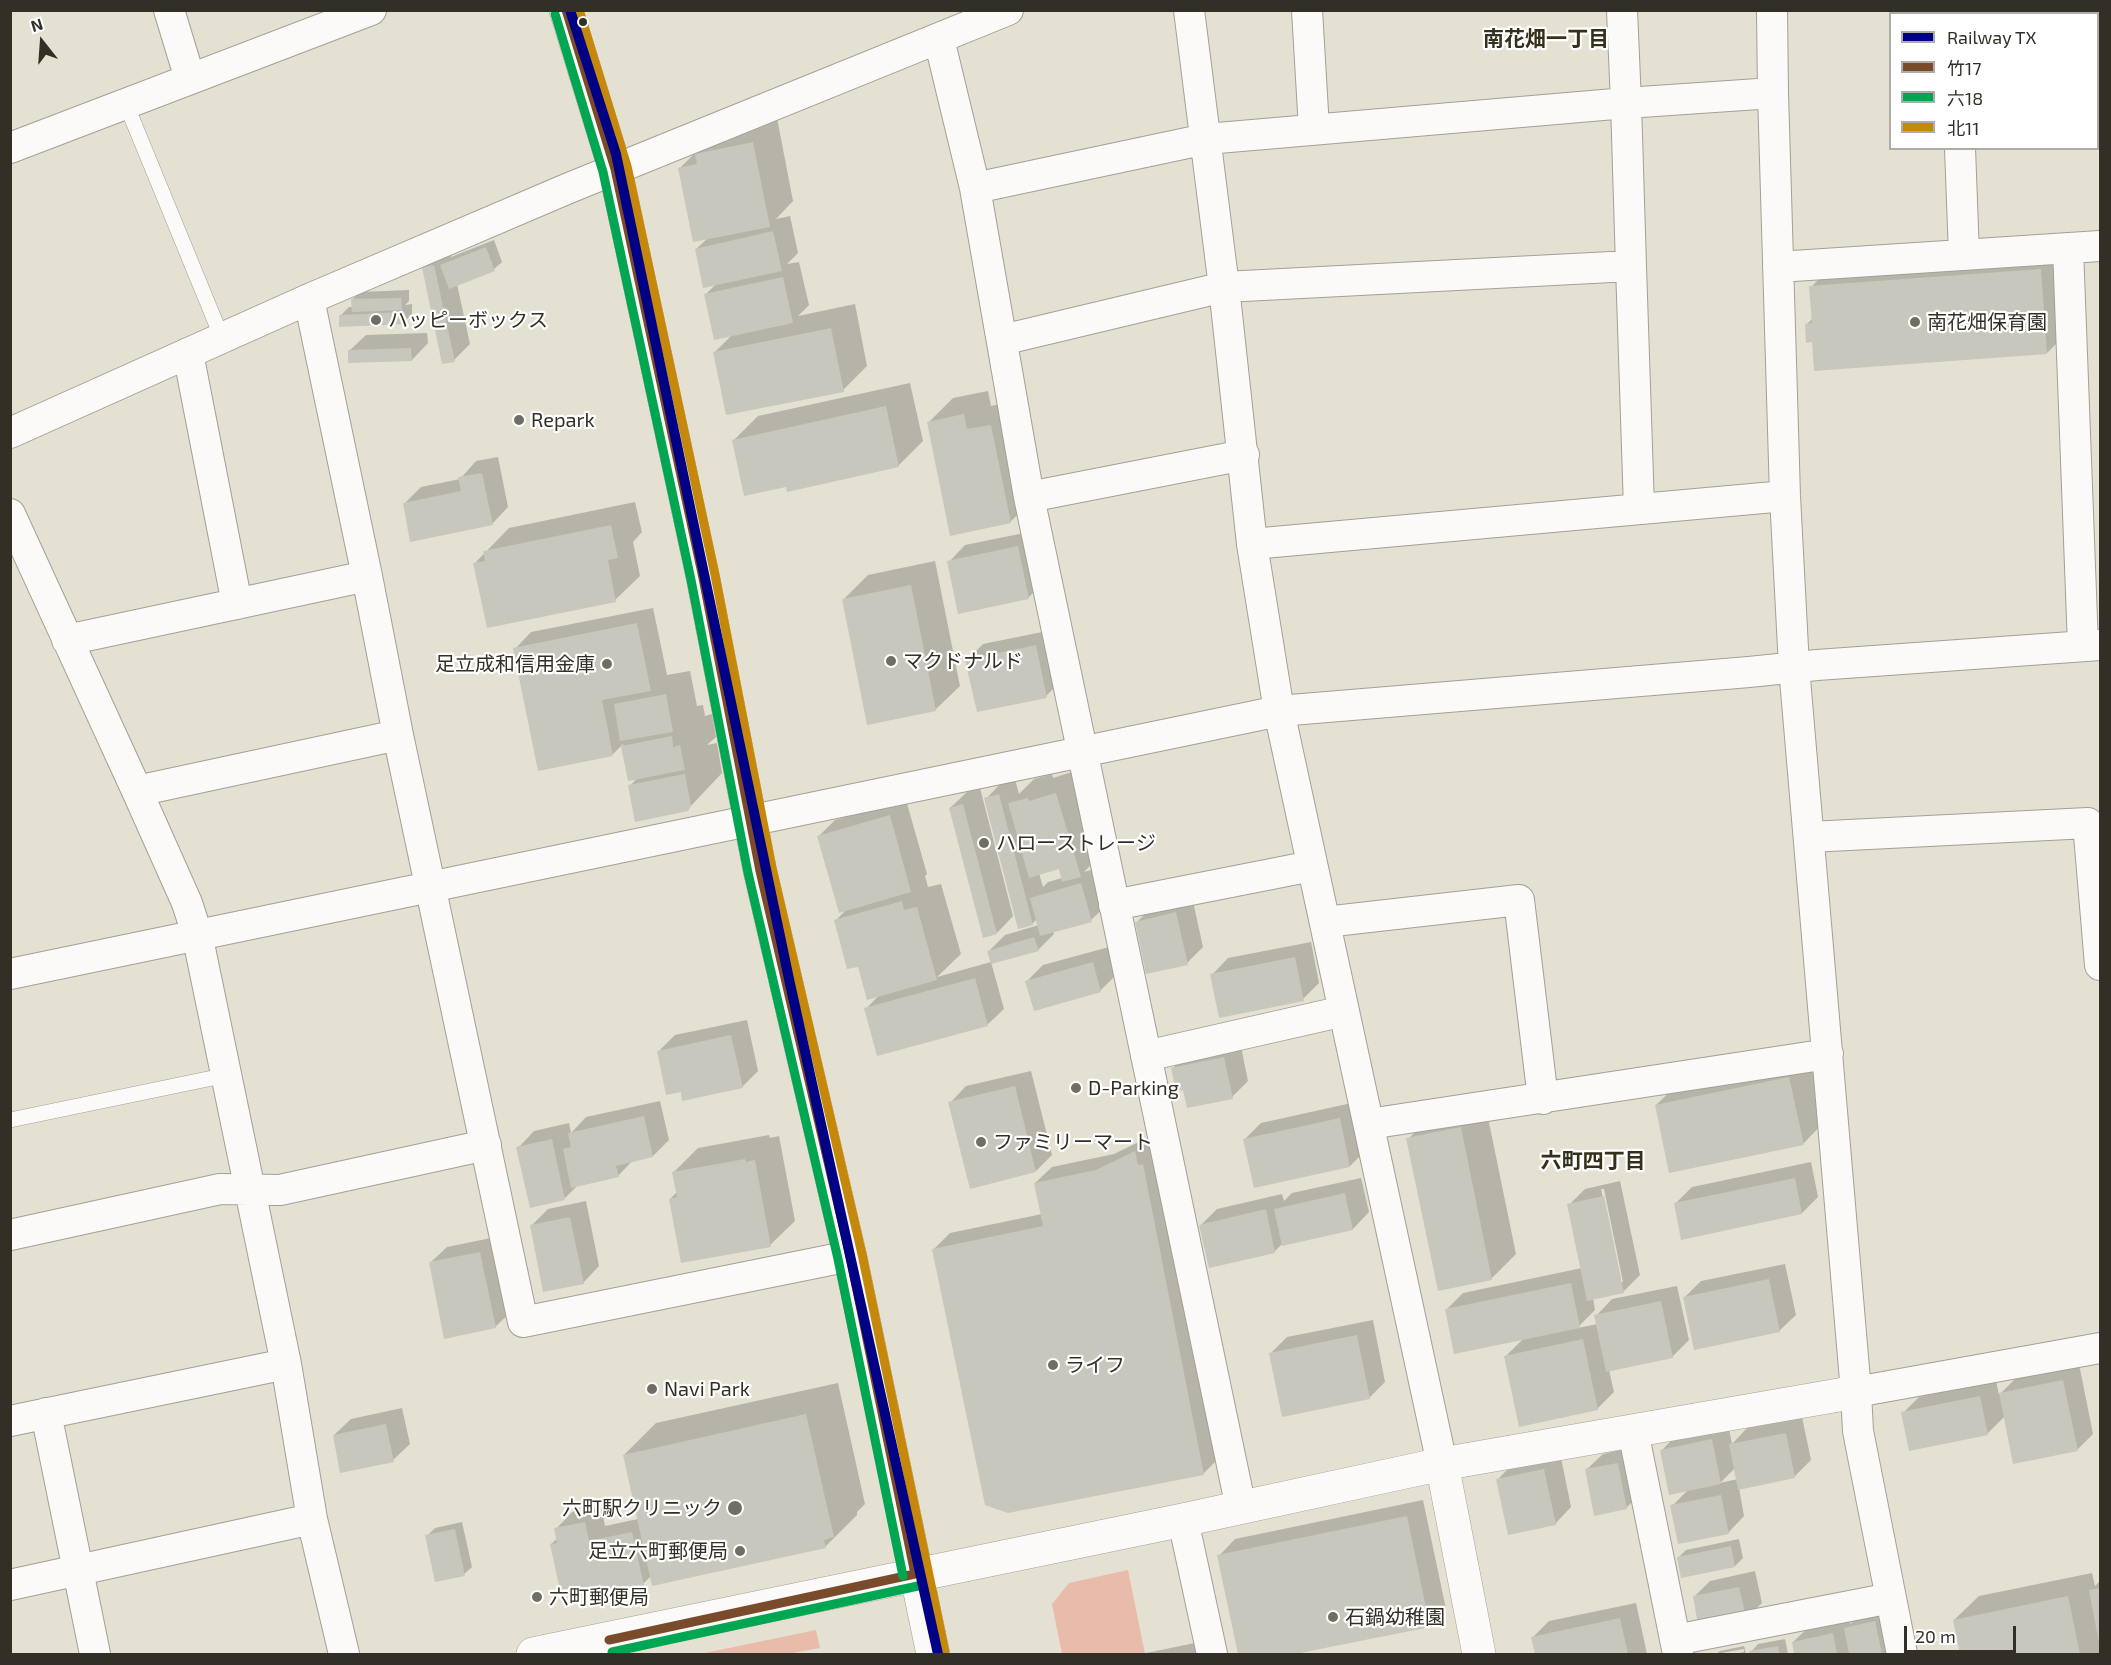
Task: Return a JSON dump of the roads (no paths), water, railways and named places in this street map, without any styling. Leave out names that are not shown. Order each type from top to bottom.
[{"type":"main road","points":[[566,10],[615,168],[703,578],[750,821],[850,1256],[933,1654]]},
{"type":"main road","points":[[533,1654],[612,1650],[915,1574],[1183,1520],[1442,1464],[1856,1392]]},
{"type":"main road","points":[[1442,1464],[1479,1654]]},
{"type":"street","points":[[169,10],[190,79]]},
{"type":"street","points":[[10,148],[371,10]]},
{"type":"street","points":[[10,433],[309,298],[615,168],[1008,10]]},
{"type":"street","points":[[1189,10],[1244,455],[1252,544],[1279,711],[1442,1464]]},
{"type":"street","points":[[1307,10],[1314,129]]},
{"type":"street","points":[[1622,10],[1640,508]]},
{"type":"street","points":[[1772,10],[1785,496],[1794,667],[1858,1431],[1902,1654]]},
{"type":"street","points":[[939,39],[975,188],[1029,497],[1240,1508]]},
{"type":"street","points":[[975,188],[1206,139],[1626,103],[1773,93]]},
{"type":"street","points":[[1960,150],[1964,255]]},
{"type":"street","points":[[1778,267],[2100,246]]},
{"type":"street","points":[[10,974],[1279,711],[1794,667],[2092,646],[2088,424],[2068,248]]},
{"type":"street","points":[[1002,340],[1224,287],[1630,266]]},
{"type":"street","points":[[309,298],[398,735],[523,1322],[850,1256]]},
{"type":"street","points":[[188,353],[237,604]]},
{"type":"street","points":[[1029,497],[1244,455]]},
{"type":"street","points":[[1252,544],[1785,496]]},
{"type":"street","points":[[10,514],[187,903],[197,934],[286,1364],[312,1518],[344,1654]]},
{"type":"street","points":[[67,640],[367,576]]},
{"type":"street","points":[[137,791],[398,735]]},
{"type":"street","points":[[1809,837],[2094,822],[2100,950]]},
{"type":"street","points":[[1114,905],[1312,866]]},
{"type":"street","points":[[1325,922],[1519,900],[1543,1099]]},
{"type":"street","points":[[1146,1056],[1344,1011]]},
{"type":"street","points":[[1369,1124],[1828,1054]]},
{"type":"street","points":[[10,1235],[220,1189],[280,1190],[486,1145]]},
{"type":"street","points":[[1856,1392],[2100,1348]]},
{"type":"street","points":[[10,1420],[286,1364]]},
{"type":"street","points":[[46,1413],[95,1654]]},
{"type":"street","points":[[1633,1431],[1676,1647],[1891,1598]]},
{"type":"street","points":[[10,1585],[312,1518]]},
{"type":"street","points":[[1183,1520],[1212,1654]]},
{"type":"lane","points":[[126,104],[222,338]]},
{"type":"lane","points":[[10,1120],[227,1075]]},
{"type":"rail line","name":"TX","points":[[570,10],[616,154],[789,979],[938,1654]]},
{"type":"place","name":"ハッピーボックス","points":[[376,320]]},
{"type":"place","name":"南花畑保育園","points":[[1915,322]]},
{"type":"place","name":"Repark","points":[[519,420]]},
{"type":"place","name":"マクドナルド","points":[[891,661]]},
{"type":"place","name":"足立成和信用金庫","points":[[607,664]]},
{"type":"place","name":"ハローストレージ","points":[[984,843]]},
{"type":"place","name":"D-Parking","points":[[1076,1088]]},
{"type":"place","name":"ファミリーマート","points":[[981,1142]]},
{"type":"place","name":"ライフ","points":[[1053,1365]]},
{"type":"place","name":"Navi Park","points":[[652,1389]]},
{"type":"place","name":"六町駅クリニック","points":[[735,1508]]},
{"type":"place","name":"足立六町郵便局","points":[[740,1551]]},
{"type":"place","name":"六町郵便局","points":[[537,1597]]},
{"type":"place","name":"石鍋幼稚園","points":[[1333,1617]]},
{"type":"district","name":"南花畑一丁目","points":[[1546,39]]},
{"type":"district","name":"六町四丁目","points":[[1593,1161]]}]
